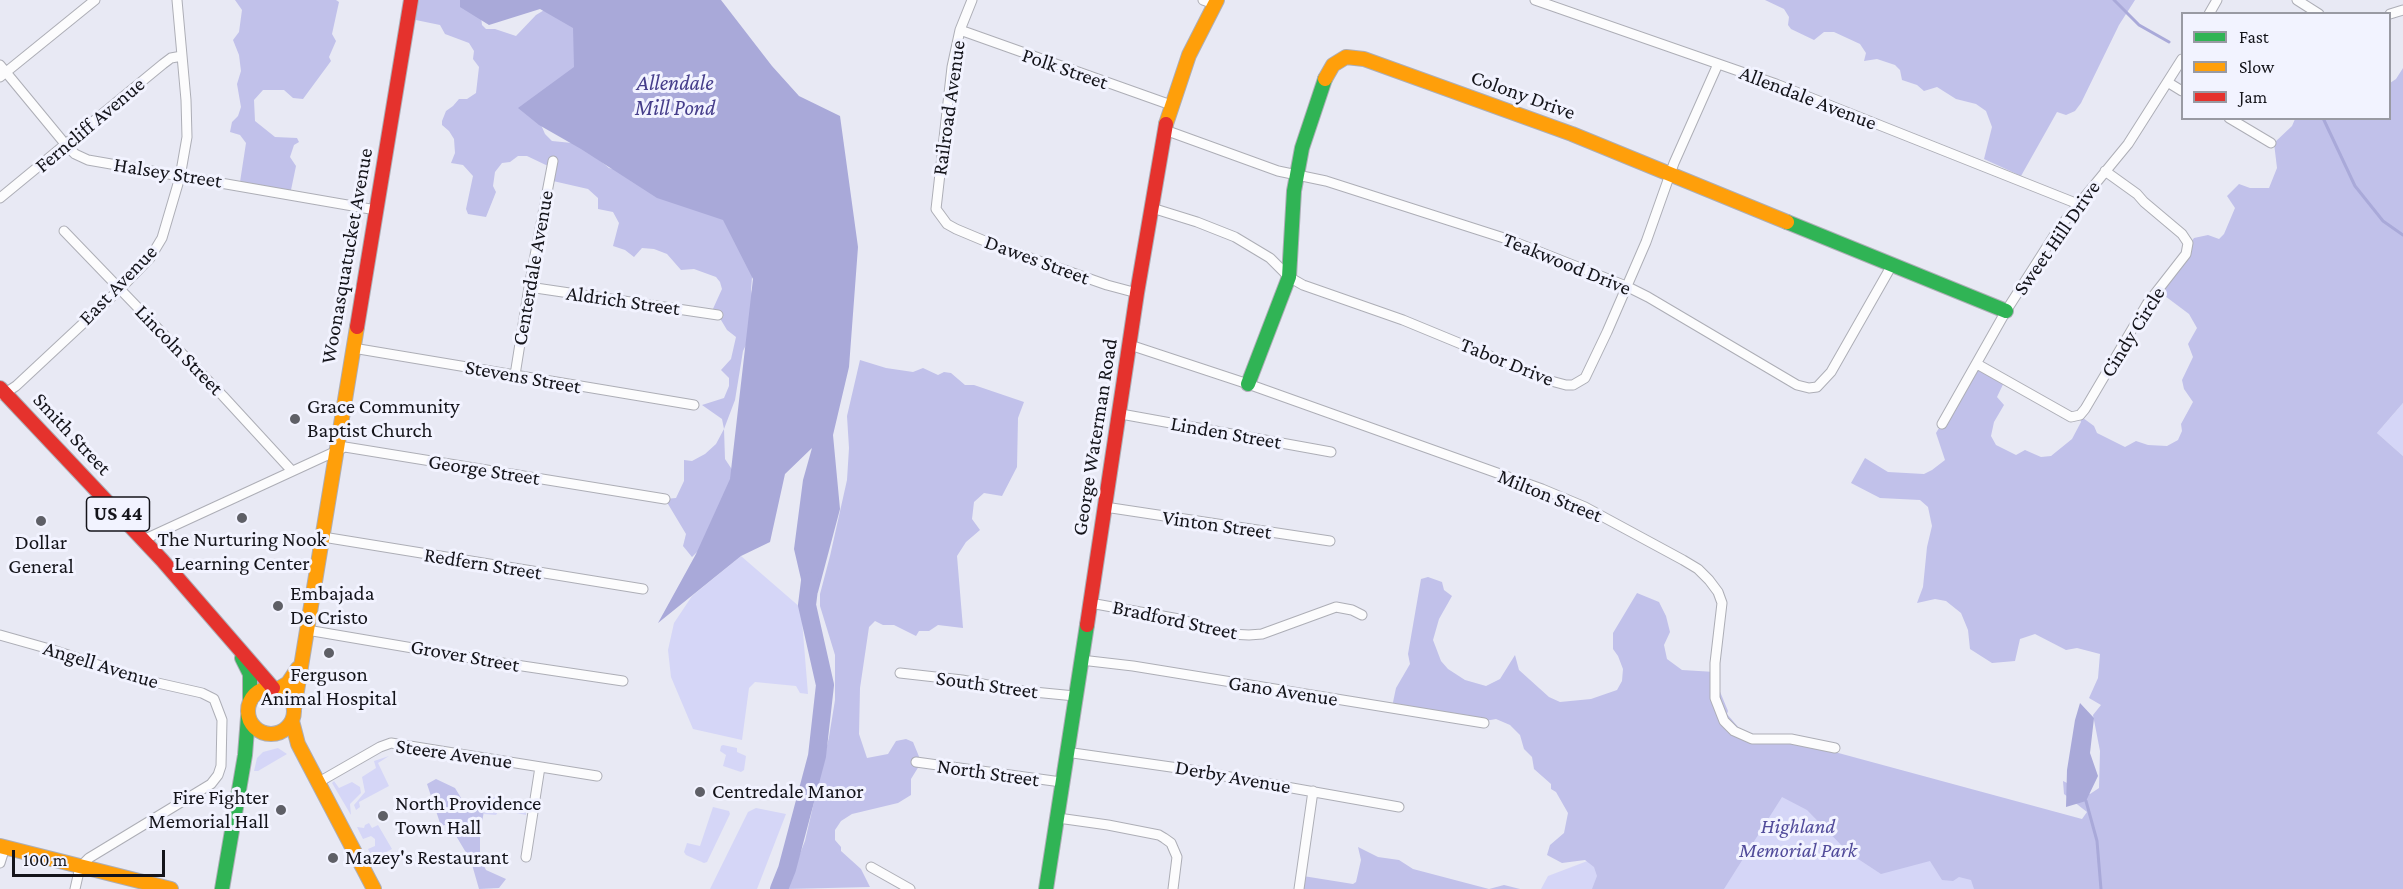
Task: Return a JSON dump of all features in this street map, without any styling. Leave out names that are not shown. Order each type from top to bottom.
[{"type":"main road","name":"Woonasquatucket Avenue","points":[[293,715],[411,0]]},
{"type":"main road","name":"George Waterman Road","points":[[1046,889],[1137,293],[1165,130],[1171,105],[1211,1]]},
{"type":"main road","name":"Colony Drive","points":[[1248,384],[1289,277],[1297,174],[1302,148],[1326,76],[1339,59],[1353,57],[1572,134],[2006,311]]},
{"type":"main road","name":"Smith Street","points":[[1,393],[143,540],[276,689]]},
{"type":"main road","name":"Smith Street","points":[[233,643],[250,674],[250,700]]},
{"type":"main road","name":"Woonasquatucket Avenue","points":[[276,689],[291,680],[301,661]]},
{"type":"main road","points":[[222,889],[245,755],[250,700],[262,689],[276,689],[287,695],[298,744],[374,889]]},
{"type":"main road","points":[[248,717],[255,728],[266,734],[284,730],[293,715]]},
{"type":"main road","points":[[2,847],[171,889]]},
{"type":"street","points":[[2,71],[95,0]]},
{"type":"street","name":"East Avenue","points":[[1,393],[16,386],[120,289],[150,258],[162,238],[180,177],[188,120],[177,0]]},
{"type":"street","name":"Railroad Avenue","points":[[941,217],[936,209],[936,200],[951,67],[960,30],[972,0]]},
{"type":"street","name":"Allendale Avenue","points":[[1535,0],[1776,84],[2078,204]]},
{"type":"street","points":[[2297,0],[2316,12]]},
{"type":"street","name":"Polk Street","points":[[960,30],[1171,105]]},
{"type":"street","name":"Ferncliff Avenue","points":[[0,198],[163,64],[182,56]]},
{"type":"street","name":"Sweet Hill Drive","points":[[1942,424],[2006,311],[2059,228],[2133,138],[2181,61]]},
{"type":"street","name":"Tabor Drive","points":[[1152,208],[1235,237],[1270,258],[1289,277],[1303,285],[1403,320],[1566,385],[1573,385],[1585,378],[1646,242],[1670,174],[1718,64]]},
{"type":"street","name":"Halsey Street","points":[[2,71],[66,145],[75,154],[88,160],[376,210]]},
{"type":"street","points":[[2169,83],[2181,90]]},
{"type":"street","points":[[2232,120],[2271,143]]},
{"type":"street","name":"Teakwood Drive","points":[[1165,130],[1278,171],[1326,181],[1497,236],[1626,286],[1797,385],[1809,388],[1817,387],[1831,372],[1892,265]]},
{"type":"street","name":"Centerdale Avenue","points":[[515,375],[553,161]]},
{"type":"street","name":"Cindy Circle","points":[[1977,364],[2071,417],[2080,415],[2085,409],[2147,304],[2186,254],[2188,243],[2182,234],[2137,194],[2105,171]]},
{"type":"street","name":"Dawes Street","points":[[941,217],[956,229],[999,247],[1107,285],[1137,293]]},
{"type":"street","name":"Lincoln Street","points":[[64,231],[292,471]]},
{"type":"street","name":"Aldrich Street","points":[[529,287],[718,315]]},
{"type":"street","name":"Milton Street","points":[[1130,345],[1248,384],[1542,489],[1585,507],[1698,569],[1718,592],[1722,603],[1715,663],[1715,698],[1724,721],[1734,731],[1752,739],[1791,739],[1835,748]]},
{"type":"street","name":"Stevens Street","points":[[353,348],[694,405]]},
{"type":"street","name":"Linden Street","points":[[1120,414],[1331,452]]},
{"type":"street","name":"George Street","points":[[143,540],[345,447],[664,499]]},
{"type":"street","name":"Vinton Street","points":[[1105,507],[1330,541]]},
{"type":"street","name":"Redfern Street","points":[[323,537],[643,590]]},
{"type":"street","name":"Bradford Street","points":[[1090,603],[1179,619],[1229,634],[1249,635],[1262,634],[1336,608],[1352,610],[1362,615]]},
{"type":"street","name":"Grover Street","points":[[307,630],[624,681]]},
{"type":"street","name":"Angell Avenue","points":[[0,635],[140,679],[202,693],[214,699],[222,720],[222,758],[218,775],[203,791],[91,857],[80,867]]},
{"type":"street","name":"Gano Avenue","points":[[1081,660],[1145,668],[1484,723]]},
{"type":"street","name":"South Street","points":[[900,673],[962,680],[1012,690],[1074,696]]},
{"type":"street","name":"Steere Avenue","points":[[319,782],[391,743],[597,776]]},
{"type":"street","name":"Derby Avenue","points":[[1066,752],[1185,769],[1399,807]]},
{"type":"street","name":"North Street","points":[[916,762],[1061,782]]},
{"type":"street","points":[[526,857],[540,767]]},
{"type":"street","points":[[1299,889],[1313,791]]},
{"type":"street","points":[[1058,818],[1108,825],[1164,838],[1171,843],[1177,857],[1173,889]]},
{"type":"street","points":[[0,863],[2,847]]},
{"type":"street","points":[[75,889],[80,867]]},
{"type":"street","points":[[871,867],[910,889]]},
{"type":"green space","points":[[2403,403],[2403,456],[2377,433]]},
{"type":"green space","points":[[741,556],[801,608],[808,694],[800,693],[796,686],[755,682],[749,688],[742,740],[693,729],[671,677],[668,650],[674,623],[692,596]]},
{"type":"green space","points":[[723,745],[737,748],[737,752],[746,756],[744,770],[741,772],[723,766],[726,755],[720,751]]},
{"type":"green space","points":[[278,748],[287,754],[258,771],[254,771],[257,758],[263,752]]},
{"type":"green space","points":[[389,756],[378,763],[389,786],[359,802],[360,807],[356,810],[354,805],[365,792],[362,777],[376,768],[374,761]]},
{"type":"green space","points":[[334,781],[339,788],[352,782],[360,787],[361,793],[350,804],[351,815],[332,783]]},
{"type":"green space","name":"Highland Memorial Park","points":[[1774,788],[1963,839],[2002,889],[1698,889]]},
{"type":"green space","points":[[488,796],[521,802],[521,806],[526,807],[526,815],[507,811],[498,812],[496,815],[484,814]]},
{"type":"green space","points":[[713,807],[729,811],[730,814],[707,862],[704,863],[684,852],[687,843],[700,846]]},
{"type":"green space","points":[[756,808],[786,814],[757,889],[710,889],[748,812]]},
{"type":"green space","points":[[369,823],[372,828],[378,825],[392,849],[373,859],[368,849],[375,846],[375,839],[371,836],[363,839],[357,827],[364,828]]},
{"type":"green space","points":[[1590,860],[1676,889],[1541,889],[1548,876]]},
{"type":"shaded area","points":[[235,0],[336,0],[339,2],[332,34],[336,41],[329,57],[331,61],[303,99],[293,98],[284,90],[263,90],[254,100],[255,121],[275,137],[297,138],[299,142],[294,145],[290,157],[296,166],[289,191],[240,182],[246,143],[240,135],[230,132],[232,122],[238,116],[241,107],[237,84],[241,71],[239,55],[233,40],[239,32],[242,10]]},
{"type":"shaded area","points":[[413,0],[467,0],[481,16],[482,25],[486,29],[495,29],[516,36],[536,15],[551,6],[572,11],[585,66],[539,120],[545,134],[552,141],[572,143],[591,153],[609,168],[710,192],[753,265],[751,290],[755,310],[753,331],[743,351],[735,400],[724,429],[722,419],[702,405],[724,398],[729,386],[729,378],[721,370],[731,359],[736,337],[727,330],[718,315],[712,311],[722,289],[720,282],[716,277],[694,269],[681,270],[667,254],[654,249],[642,248],[634,257],[625,250],[613,246],[619,223],[613,212],[598,209],[598,198],[588,189],[553,181],[548,166],[527,156],[518,156],[510,162],[502,163],[495,172],[493,186],[496,192],[486,217],[468,214],[466,209],[473,176],[463,165],[451,163],[455,153],[454,139],[442,125],[442,121],[446,111],[459,99],[467,99],[476,93],[479,67],[473,59],[474,51],[469,43],[445,34],[440,25],[411,19]]},
{"type":"shaded area","points":[[1765,0],[2135,0],[2119,25],[2081,103],[2075,111],[2066,115],[2057,112],[2021,176],[1984,159],[1992,127],[1986,111],[1976,104],[1956,99],[1937,87],[1924,91],[1917,85],[1902,80],[1900,70],[1895,65],[1877,59],[1864,61],[1866,53],[1860,44],[1834,32],[1824,32],[1814,40],[1791,29],[1788,25],[1789,17],[1784,9]]},
{"type":"shaded area","points":[[2403,68],[2403,403],[2377,433],[2403,456],[2403,889],[1974,889],[1971,880],[1959,877],[1953,881],[1942,880],[1930,861],[1881,874],[1849,853],[1807,810],[1782,797],[1724,889],[1592,889],[1597,876],[1594,867],[1585,860],[1562,863],[1547,855],[1550,845],[1564,833],[1568,813],[1556,792],[1551,789],[1551,784],[1534,769],[1532,757],[1524,749],[1520,735],[1510,725],[1496,719],[1485,721],[1392,707],[1396,688],[1410,664],[1408,654],[1421,579],[1428,577],[1442,582],[1444,590],[1452,596],[1439,619],[1433,640],[1441,661],[1448,669],[1465,680],[1486,686],[1500,679],[1515,655],[1519,670],[1549,697],[1560,702],[1591,699],[1617,690],[1622,681],[1623,669],[1613,649],[1613,633],[1637,593],[1659,602],[1666,616],[1670,632],[1664,645],[1667,659],[1682,670],[1715,672],[1727,714],[1745,735],[1820,748],[2082,819],[2087,812],[2064,794],[2063,781],[2090,794],[2099,788],[2100,751],[2093,715],[2101,705],[2089,698],[2098,678],[2100,654],[2077,648],[2066,650],[2035,634],[2020,639],[2015,661],[1992,663],[1970,649],[1968,630],[1961,613],[1946,601],[1935,599],[1917,603],[1923,587],[1927,547],[1932,526],[1928,507],[1920,500],[1880,498],[1851,483],[1865,458],[1888,472],[1924,474],[1945,460],[1936,433],[1980,360],[2007,376],[1997,397],[2004,405],[1994,422],[1991,436],[1996,445],[2016,455],[2025,450],[2041,457],[2051,456],[2072,439],[2081,422],[2079,415],[2094,426],[2097,433],[2125,447],[2136,441],[2148,445],[2167,446],[2178,440],[2182,431],[2181,424],[2193,402],[2184,389],[2182,380],[2193,357],[2188,344],[2197,328],[2189,314],[2157,290],[2194,238],[2208,235],[2219,239],[2224,234],[2235,208],[2227,196],[2239,184],[2250,188],[2269,188],[2277,168],[2274,143],[2292,126],[2295,120],[2391,120],[2391,82]]},
{"type":"shaded area","points":[[860,360],[886,368],[913,372],[923,368],[938,375],[944,372],[951,373],[965,385],[974,385],[1024,402],[1018,418],[1017,467],[1002,496],[984,493],[974,502],[972,519],[980,530],[966,542],[957,556],[963,628],[938,625],[929,631],[919,631],[916,636],[894,625],[883,625],[875,621],[869,627],[860,688],[859,734],[867,758],[888,754],[896,741],[906,739],[913,742],[920,759],[919,766],[911,779],[911,795],[898,803],[852,814],[841,821],[835,830],[835,840],[841,847],[841,851],[861,869],[870,887],[786,889],[805,841],[829,737],[835,700],[835,655],[820,606],[820,594],[847,480],[849,448],[847,416]]},
{"type":"shaded area","points":[[724,429],[725,459],[739,480],[703,546],[692,557],[683,546],[686,534],[665,499],[676,498],[684,481],[684,460],[692,461],[705,454],[716,444]]},
{"type":"shaded area","points":[[436,779],[455,788],[466,806],[484,811],[480,833],[480,858],[486,870],[506,879],[499,888],[479,889],[471,861],[449,824],[441,826],[427,784]]},
{"type":"shaded area","points":[[1358,847],[1378,857],[1399,860],[1413,869],[1489,889],[1298,889],[1303,876],[1353,884],[1356,882],[1361,860]]},
{"type":"shaded area","points":[[1504,885],[1520,889],[1489,889]]},
{"type":"water","name":"Allendale Mill Pond","points":[[460,0],[721,0],[772,66],[799,96],[840,116],[858,247],[849,367],[833,435],[840,509],[818,592],[807,605],[794,549],[803,480],[812,448],[785,474],[770,542],[741,556],[658,623],[696,554],[730,479],[753,279],[723,220],[657,198],[539,125],[518,108],[574,67],[573,28],[540,9],[489,25],[460,7]]},
{"type":"water","points":[[2080,703],[2094,718],[2090,753],[2098,776],[2086,801],[2066,807],[2067,770]]},
{"type":"waterway","points":[[2114,0],[2139,25],[2169,42]]},
{"type":"waterway","points":[[2324,120],[2355,186],[2383,221],[2403,235]]},
{"type":"waterway","points":[[779,889],[787,869],[817,756],[825,685],[807,605],[810,581]]},
{"type":"waterway","points":[[2086,801],[2097,841],[2101,889]]},
{"type":"traffic: fast","points":[[1248,384],[1289,277],[1294,191],[1302,148],[1325,79]]},
{"type":"traffic: fast","points":[[1787,222],[2006,311]]},
{"type":"traffic: fast","points":[[1046,889],[1087,625]]},
{"type":"traffic: fast","points":[[242,658],[250,674],[250,700]]},
{"type":"traffic: fast","points":[[222,889],[245,755],[248,717]]},
{"type":"traffic: slow","points":[[1166,124],[1189,55],[1217,0]]},
{"type":"traffic: slow","points":[[1325,79],[1333,65],[1346,57],[1364,59],[1572,134],[1787,222]]},
{"type":"traffic: slow","points":[[294,709],[357,327]]},
{"type":"traffic: slow","points":[[278,689],[288,683],[298,668]]},
{"type":"traffic: slow","points":[[271,688],[287,695],[294,711],[287,727],[271,734],[255,727],[248,711],[255,695],[271,688]]},
{"type":"traffic: slow","points":[[292,721],[298,744],[374,889]]},
{"type":"traffic: slow","points":[[0,846],[171,889]]},
{"type":"traffic: jam","points":[[357,327],[411,0]]},
{"type":"traffic: jam","points":[[1087,625],[1137,293],[1166,124]]},
{"type":"traffic: jam","points":[[0,388],[162,560],[273,688]]},
{"type":"place","name":"Grace Community Baptist Church","points":[[295,419]]},
{"type":"place","name":"The Nurturing Nook Learning Center","points":[[242,518]]},
{"type":"place","name":"Dollar General","points":[[41,521]]},
{"type":"place","name":"Embajada De Cristo","points":[[278,606]]},
{"type":"place","name":"Ferguson Animal Hospital","points":[[329,653]]},
{"type":"place","name":"Centredale Manor","points":[[700,792]]},
{"type":"place","name":"Fire Fighter Memorial Hall","points":[[281,810]]},
{"type":"place","name":"North Providence Town Hall","points":[[383,816]]},
{"type":"place","name":"Mazey's Restaurant","points":[[333,858]]}]
